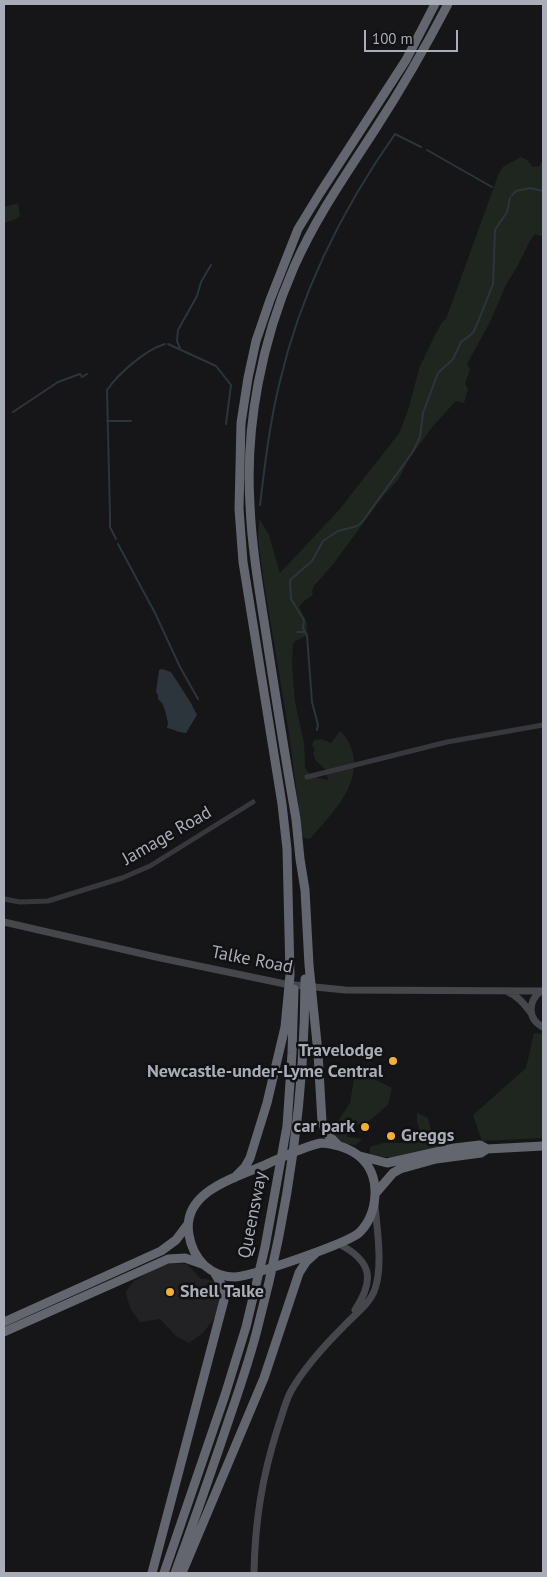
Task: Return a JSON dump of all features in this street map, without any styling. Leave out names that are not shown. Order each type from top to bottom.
[{"type":"highway","points":[[234,1178],[245,1167],[258,1137],[285,1027],[290,975],[287,849],[243,562],[239,509],[241,424],[248,378],[256,341],[298,229],[406,60],[435,4]]},
{"type":"highway","points":[[339,1146],[326,1133],[322,1122],[305,890],[296,819],[254,556],[249,467],[252,424],[264,356],[276,315],[294,268],[312,230],[335,190],[398,92],[433,34],[448,4]]},
{"type":"highway","name":"Queensway","points":[[164,1573],[194,1490],[246,1327],[265,1247],[287,1126],[292,1053],[294,965],[291,887],[287,849]]},
{"type":"highway","name":"Queensway","points":[[175,1573],[242,1381],[258,1326],[276,1246],[296,1138],[305,1004],[300,859]]},
{"type":"highway","points":[[4,1322],[162,1251],[176,1240],[188,1224],[195,1205],[211,1189],[304,1148],[321,1143],[339,1146],[360,1156],[387,1163],[454,1148],[480,1145],[487,1149]]},
{"type":"highway","points":[[375,1197],[393,1173],[400,1169],[436,1159],[481,1153],[487,1149],[543,1146]]},
{"type":"highway","points":[[214,1272],[228,1276],[249,1274],[339,1244],[359,1233],[370,1217],[375,1197],[373,1177],[360,1156]]},
{"type":"highway","points":[[152,1573],[224,1300],[222,1285],[214,1272],[205,1265],[194,1251],[190,1240],[188,1224]]},
{"type":"highway","points":[[182,1573],[264,1378],[299,1273],[306,1262],[317,1252]]},
{"type":"highway","points":[[4,1332],[168,1259],[185,1258],[205,1265]]},
{"type":"street","points":[[308,777],[447,742],[543,725]]},
{"type":"street","name":"Jamage Road","points":[[4,899],[20,902],[48,900],[122,878],[150,866],[253,802]]},
{"type":"street","name":"Talke Road","points":[[4,922],[285,984],[345,990],[541,990]]},
{"type":"street","name":"Talke Road","points":[[499,990],[514,994],[531,1013],[534,1020],[543,1027]]},
{"type":"street","points":[[531,1013],[531,1002],[541,990]]},
{"type":"street","points":[[254,1573],[255,1533],[259,1498],[268,1456],[290,1392],[320,1351],[368,1302],[375,1290],[377,1283],[378,1246],[375,1197]]},
{"type":"street","points":[[339,1244],[361,1259],[368,1277],[364,1295],[345,1325]]},
{"type":"shaded area","points":[[521,157],[527,160],[533,167],[539,166],[543,160],[543,235],[535,234],[531,239],[467,364],[470,369],[465,384],[468,389],[464,403],[456,401],[433,426],[409,459],[398,480],[384,495],[334,563],[314,586],[313,595],[299,607],[307,623],[306,636],[295,641],[293,644],[292,664],[295,702],[304,743],[305,767],[314,777],[328,780],[325,769],[316,761],[313,753],[315,750],[312,745],[314,740],[321,739],[331,743],[340,731],[351,747],[354,766],[348,790],[342,800],[310,839],[304,838],[302,835],[289,733],[263,577],[258,538],[259,518],[269,535],[280,573],[339,510],[400,432],[420,366],[442,322],[446,319],[499,173],[503,167]]},
{"type":"shaded area","points":[[18,203],[20,216],[4,223],[4,207]]},
{"type":"shaded area","points":[[159,670],[171,672],[197,715],[186,733],[167,728],[168,723],[165,710],[156,692]]},
{"type":"shaded area","points":[[534,1033],[543,1034],[543,1138],[482,1141],[473,1115],[526,1068]]},
{"type":"shaded area","points":[[360,1072],[392,1088],[388,1105],[364,1125],[349,1123],[347,1137],[362,1139],[356,1145],[352,1145],[342,1142],[331,1135],[350,1103],[355,1073]]},
{"type":"shaded area","points":[[417,1113],[428,1118],[432,1134],[440,1134],[449,1146],[400,1157],[370,1154],[370,1147],[383,1143],[402,1143],[407,1138],[421,1133],[417,1123]]},
{"type":"shaded area","points":[[170,1263],[187,1264],[201,1279],[214,1281],[220,1297],[219,1312],[203,1333],[189,1343],[176,1336],[160,1319],[140,1322],[131,1310],[127,1298],[126,1291],[134,1281]]},
{"type":"waterway","points":[[260,505],[276,396],[289,348],[312,283],[341,221],[395,134],[421,147]]},
{"type":"waterway","points":[[427,150],[492,187]]},
{"type":"waterway","points":[[512,195],[516,191],[530,188],[543,191]]},
{"type":"waterway","points":[[317,730],[318,725],[312,702],[307,635],[303,628],[304,620],[291,599],[290,580],[312,561],[323,541],[338,531],[357,526],[362,522],[412,453],[420,437],[423,413],[438,373],[453,359],[461,342],[473,333],[493,284],[495,230],[507,212],[510,198]]},
{"type":"waterway","points":[[180,348],[177,341],[178,330],[197,296],[201,282],[211,265]]},
{"type":"waterway","points":[[116,539],[110,527],[107,390],[118,376],[133,363],[149,351],[165,344]]},
{"type":"waterway","points":[[168,344],[216,366],[231,385],[226,424]]},
{"type":"waterway","points":[[13,412],[58,382],[80,374],[82,377],[87,374]]},
{"type":"waterway","points":[[107,421],[131,421]]},
{"type":"waterway","points":[[118,544],[198,699]]},
{"type":"waterway","points":[[297,632],[305,632]]},
{"type":"place","name":"Travelodge Newcastle-under-Lyme Central","points":[[393,1061]]},
{"type":"place","name":"car park","points":[[365,1127]]},
{"type":"place","name":"Greggs","points":[[391,1136]]},
{"type":"place","name":"Shell Talke","points":[[170,1292]]}]
